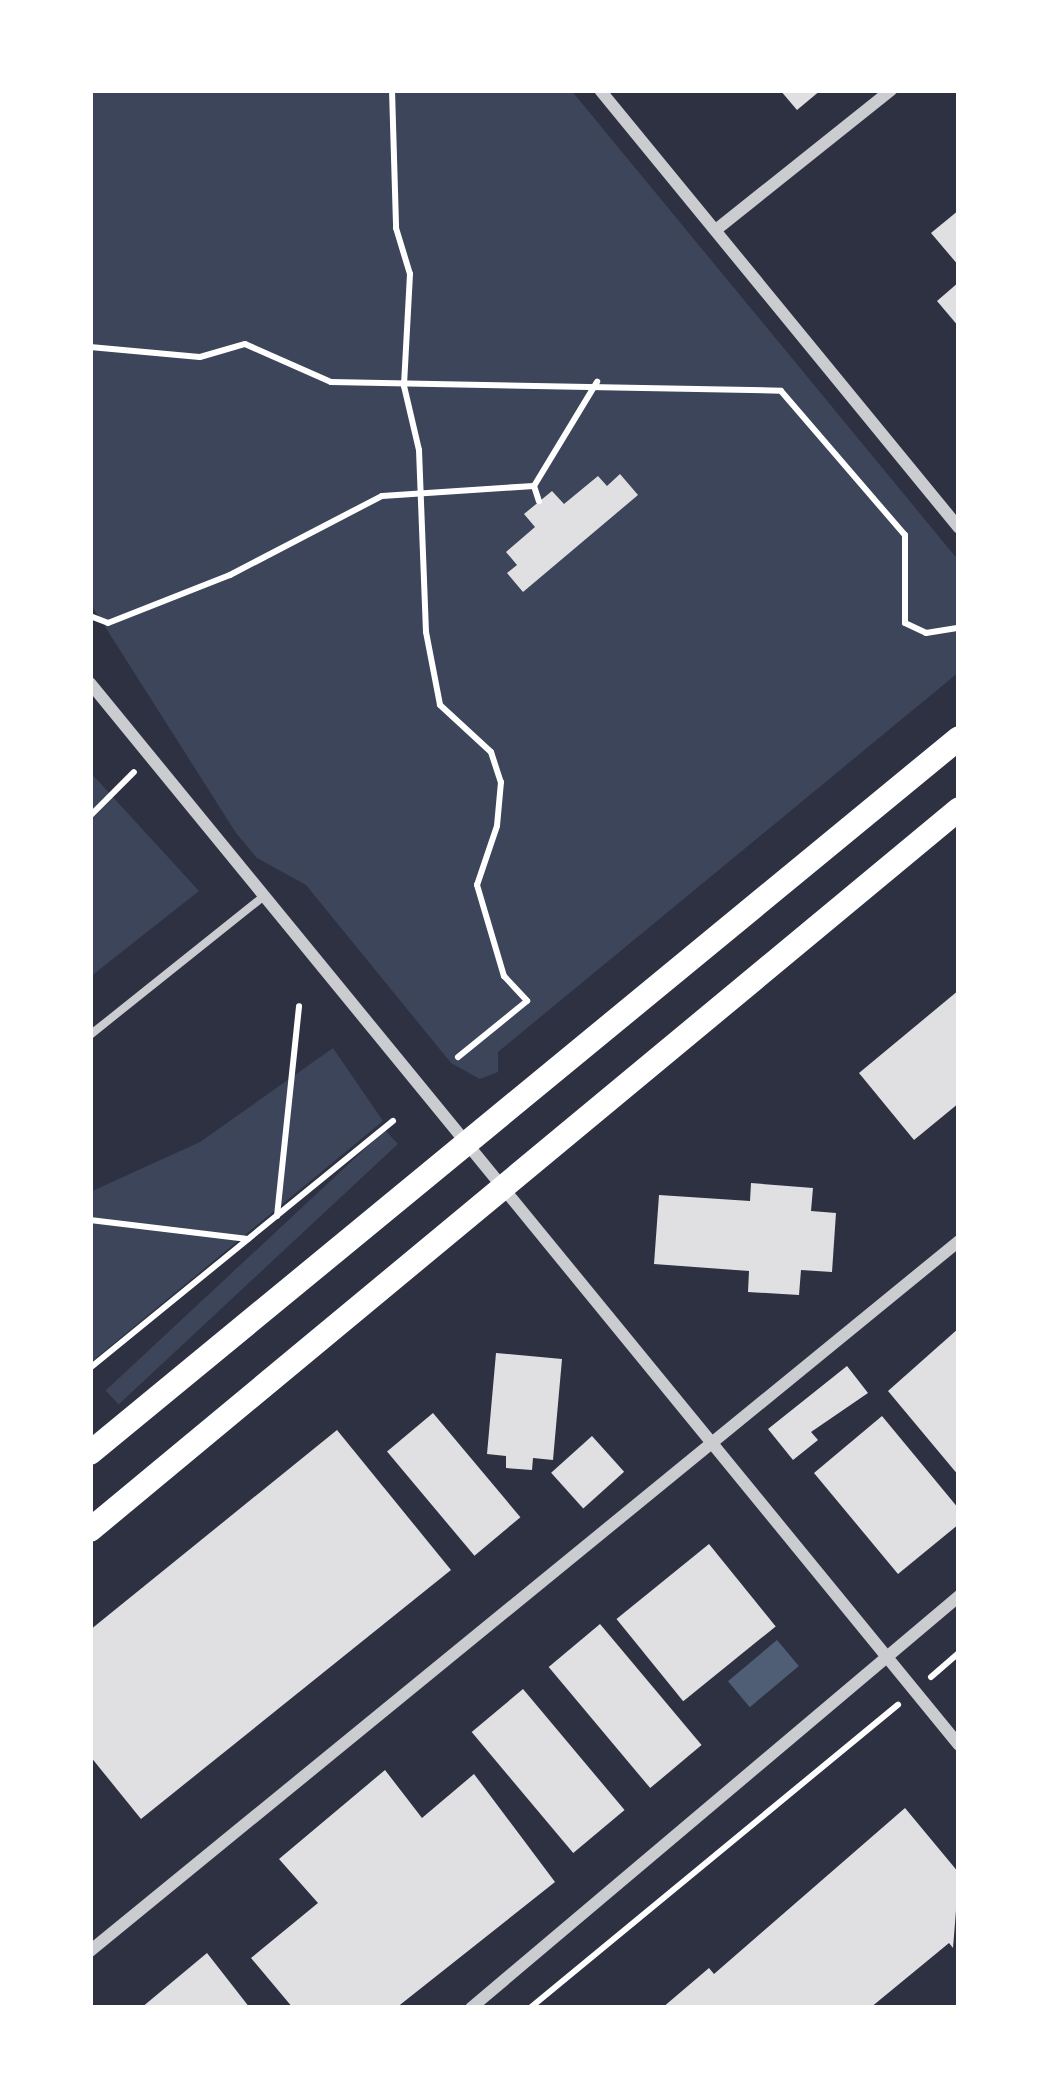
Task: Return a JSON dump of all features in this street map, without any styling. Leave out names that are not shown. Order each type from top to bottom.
[{"type":"main road","points":[[90,1453],[959,738]]},
{"type":"main road","points":[[90,1530],[959,809]]},
{"type":"street","points":[[601,90],[959,528]]},
{"type":"street","points":[[717,229],[891,90]]},
{"type":"street","points":[[90,683],[959,1744]]},
{"type":"street","points":[[90,1951],[959,1240]]},
{"type":"street","points":[[471,2008],[795,1742],[817,1712],[959,1596]]},
{"type":"lane","points":[[90,1035],[265,895]]},
{"type":"path","points":[[392,90],[396,228],[410,274],[404,386],[419,449],[425,632],[440,705],[490,752],[501,782],[497,826],[477,885],[504,976],[527,1001],[458,1057]]},
{"type":"path","points":[[90,347],[200,358],[244,344],[331,382],[404,386],[597,382],[781,392],[905,535],[905,623],[926,633],[959,628]]},
{"type":"path","points":[[90,616],[108,623],[284,551],[346,509],[417,491],[519,493],[534,487],[597,382]]},
{"type":"path","points":[[534,487],[539,501]]},
{"type":"path","points":[[90,816],[150,755]]},
{"type":"path","points":[[277,1216],[299,1006]]},
{"type":"path","points":[[90,1368],[393,1121]]},
{"type":"path","points":[[90,1220],[248,1239]]},
{"type":"path","points":[[931,1678],[959,1653]]},
{"type":"path","points":[[530,2008],[898,1705]]},
{"type":"shaded area","points":[[571,90],[959,561],[959,672],[498,1052],[498,1072],[480,1079],[451,1063],[306,885],[257,858],[236,833],[90,603],[90,92]]},
{"type":"shaded area","points":[[90,772],[199,891],[90,977]]},
{"type":"shaded area","points":[[333,1048],[383,1121],[90,1363],[90,1192],[200,1142]]},
{"type":"shaded area","points":[[385,1130],[398,1144],[119,1404],[106,1391]]},
{"type":"shaded area","points":[[777,1640],[799,1666],[750,1707],[728,1681]]},
{"type":"building","points":[[780,90],[821,90],[797,110]]},
{"type":"building","points":[[959,210],[959,266],[931,233]]},
{"type":"building","points":[[959,282],[959,327],[937,301]]},
{"type":"building","points":[[620,474],[638,495],[523,592],[507,573],[517,565],[506,552],[535,527],[524,514],[552,491],[564,504],[598,476],[607,486]]},
{"type":"building","points":[[959,990],[959,1103],[914,1140],[859,1073]]},
{"type":"building","points":[[751,1183],[813,1188],[811,1211],[836,1213],[832,1272],[801,1270],[799,1295],[748,1292],[749,1271],[654,1264],[659,1195],[750,1201]]},
{"type":"building","points":[[959,1328],[959,1476],[888,1391]]},
{"type":"building","points":[[496,1353],[562,1359],[553,1460],[533,1458],[532,1470],[506,1468],[506,1456],[487,1454]]},
{"type":"building","points":[[847,1366],[868,1393],[811,1432],[818,1440],[793,1460],[768,1429]]},
{"type":"building","points":[[433,1413],[520,1517],[474,1556],[387,1452]]},
{"type":"building","points":[[882,1416],[959,1509],[959,1524],[898,1574],[814,1473]]},
{"type":"building","points":[[337,1430],[451,1570],[141,1819],[90,1756],[90,1630]]},
{"type":"building","points":[[592,1436],[624,1472],[583,1508],[551,1473]]},
{"type":"building","points":[[709,1544],[776,1626],[683,1701],[617,1619]]},
{"type":"building","points":[[600,1624],[702,1745],[650,1788],[549,1667]]},
{"type":"building","points":[[523,1689],[625,1810],[573,1853],[472,1732]]},
{"type":"building","points":[[385,1770],[422,1818],[474,1774],[555,1882],[396,2008],[293,2008],[251,1958],[318,1903],[279,1859]]},
{"type":"building","points":[[905,1808],[959,1873],[953,1948],[949,1943],[870,2008],[662,2008],[709,1968],[714,1974]]},
{"type":"building","points":[[207,1953],[250,2008],[141,2008]]}]
